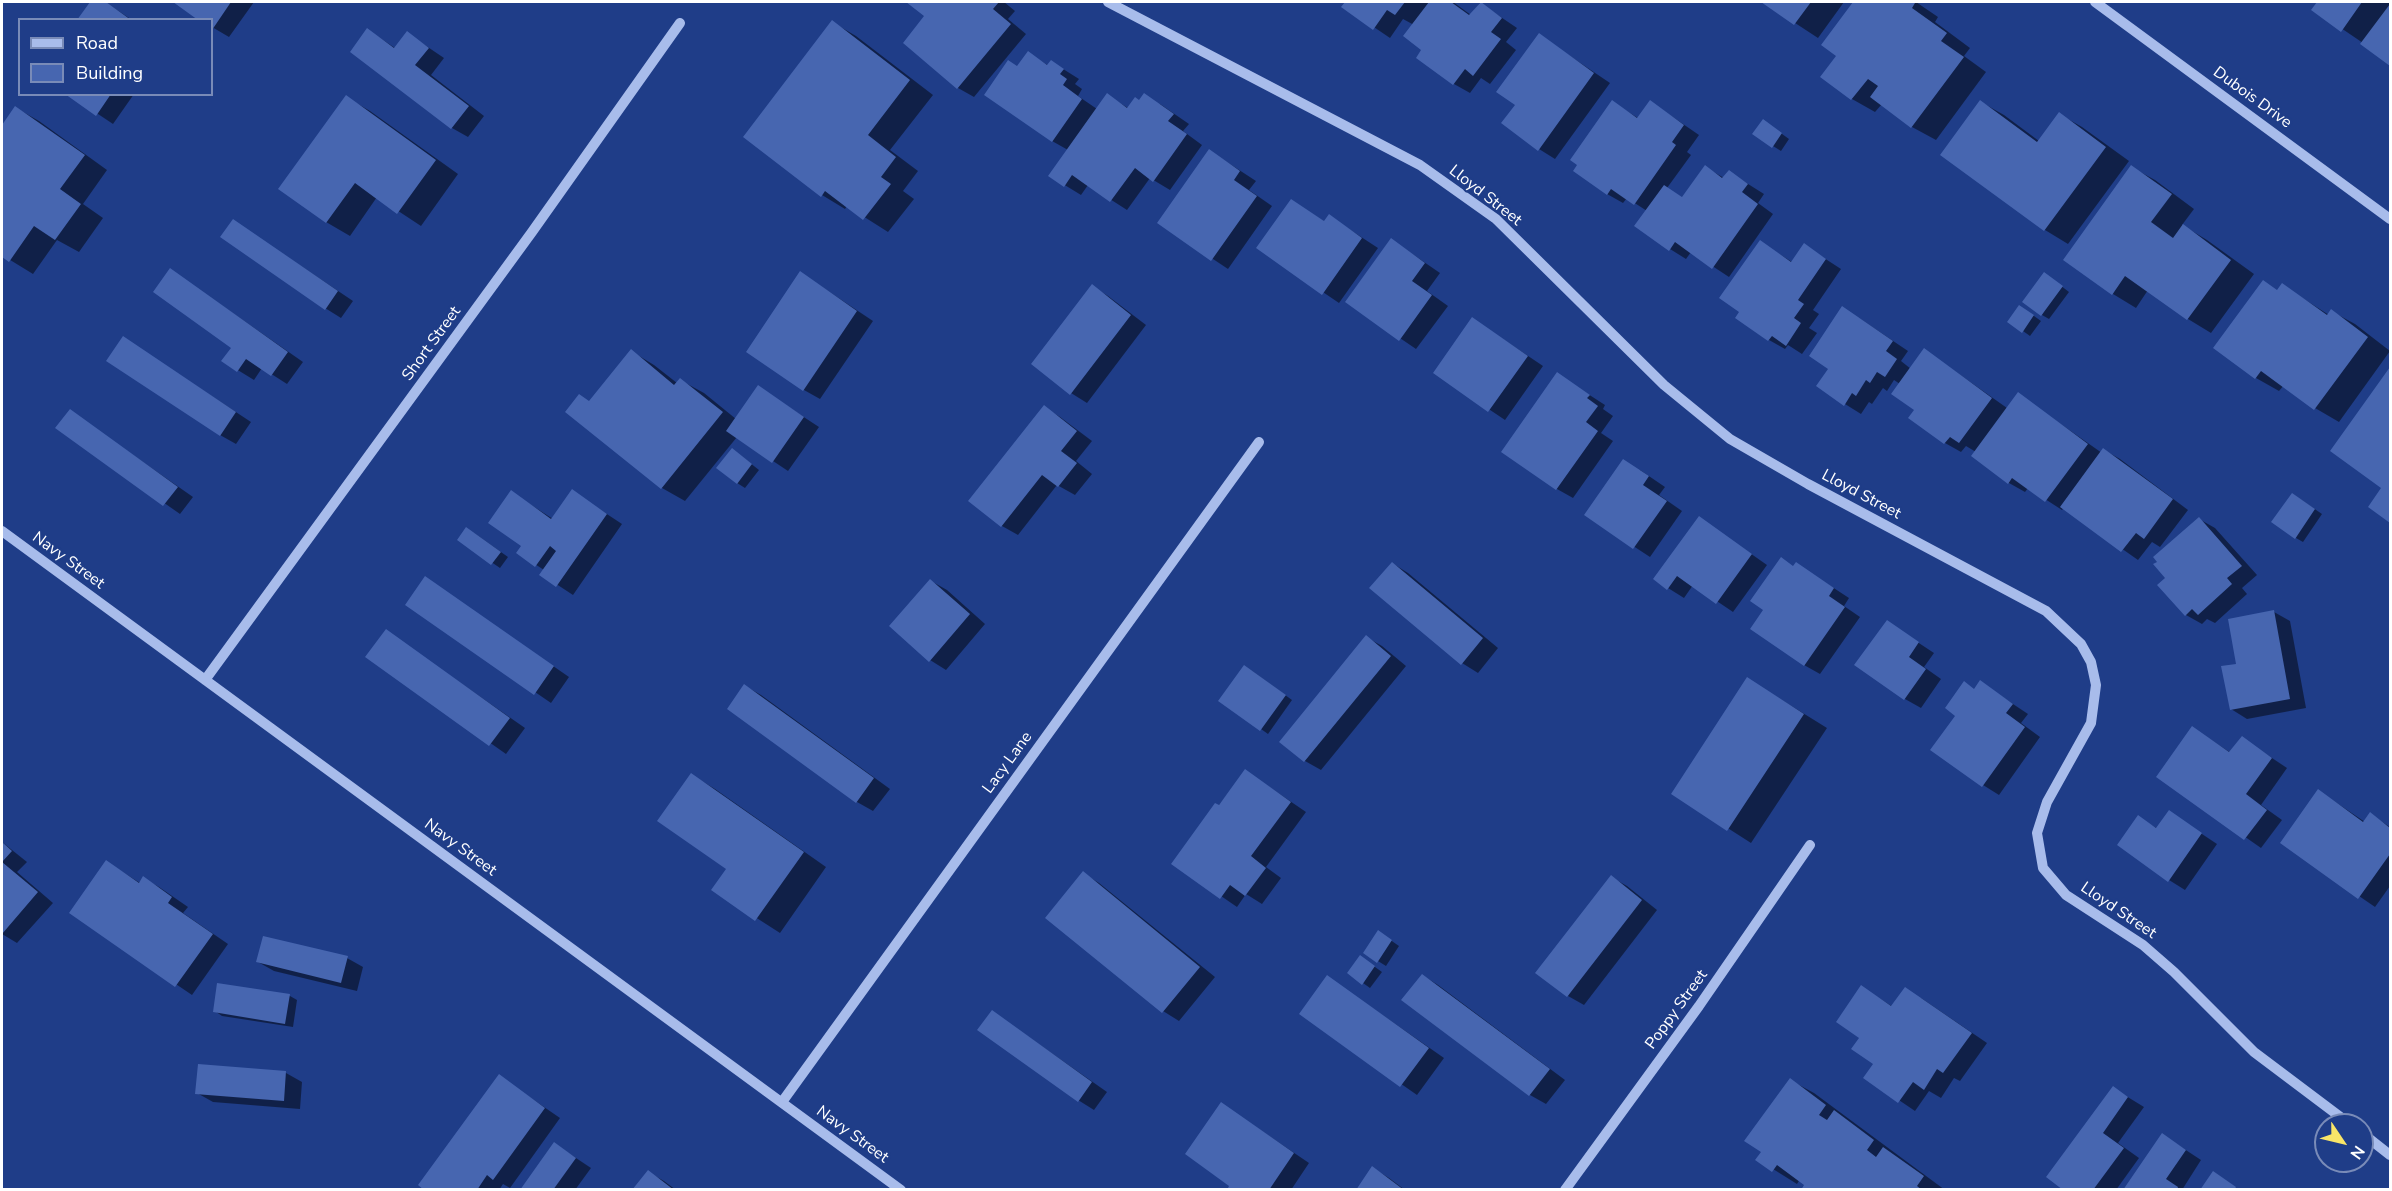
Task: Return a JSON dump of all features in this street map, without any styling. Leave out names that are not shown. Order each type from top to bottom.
[{"type":"street","name":"Lloyd Street","points":[[1108,2],[1420,165],[1496,219],[1664,385],[1730,439],[1808,484],[2046,611],[2081,644],[2091,662],[2096,685],[2091,723],[2047,802],[2037,833],[2043,868],[2066,895],[2143,945],[2174,972],[2254,1052],[2335,1113]]},
{"type":"street","name":"Dubois Drive","points":[[2095,2],[2391,219]]},
{"type":"street","name":"Short Street","points":[[205,680],[525,242],[680,23]]},
{"type":"street","name":"Lacy Lane","points":[[782,1102],[1260,442]]},
{"type":"street","name":"Navy Street","points":[[2,531],[901,1190]]},
{"type":"street","name":"Poppy Street","points":[[1565,1190],[1699,1006],[1810,845]]},
{"type":"street","points":[[2374,1142],[2391,1155]]},
{"type":"building","points":[[90,2],[106,2],[128,18],[78,18]]},
{"type":"building","points":[[173,2],[231,2],[213,29],[213,18],[195,18]]},
{"type":"building","points":[[906,2],[999,2],[993,9],[1011,24],[957,89],[903,43],[924,16]]},
{"type":"building","points":[[1345,2],[1405,2],[1395,15],[1387,10],[1373,30],[1341,7]]},
{"type":"building","points":[[1429,2],[1451,2],[1469,15],[1481,2],[1502,18],[1491,32],[1501,39],[1473,76],[1465,69],[1453,85],[1416,58],[1421,50],[1403,36]]},
{"type":"building","points":[[1761,2],[1811,2],[1794,25]]},
{"type":"building","points":[[1853,2],[1913,2],[1915,3],[1912,8],[1947,33],[1941,41],[1964,57],[1911,128],[1870,97],[1878,86],[1868,79],[1851,100],[1820,77],[1836,56],[1821,45]]},
{"type":"building","points":[[2317,2],[2362,2],[2341,32],[2311,10]]},
{"type":"building","points":[[2390,4],[2390,66],[2360,44]]},
{"type":"building","points":[[832,20],[910,80],[868,135],[896,157],[881,177],[891,184],[863,220],[825,191],[821,197],[743,137]]},
{"type":"building","points":[[367,28],[394,48],[407,31],[429,48],[415,65],[469,106],[451,129],[350,52]]},
{"type":"building","points":[[1539,33],[1594,73],[1538,151],[1501,123],[1515,105],[1496,92]]},
{"type":"building","points":[[1028,51],[1047,65],[1051,60],[1064,69],[1060,74],[1067,79],[1063,85],[1082,99],[1052,142],[984,95],[1008,60],[1017,66]]},
{"type":"building","points":[[1107,93],[1127,108],[1135,97],[1139,100],[1144,93],[1174,114],[1168,121],[1187,134],[1153,182],[1135,168],[1110,202],[1072,175],[1064,187],[1048,176]]},
{"type":"building","points":[[346,95],[436,160],[397,214],[355,183],[326,223],[278,189]]},
{"type":"building","points":[[68,96],[110,96],[96,116]]},
{"type":"building","points":[[1612,100],[1637,118],[1650,100],[1684,125],[1672,142],[1676,145],[1634,205],[1611,189],[1607,195],[1573,171],[1577,165],[1570,160]]},
{"type":"building","points":[[1980,100],[2037,142],[2059,112],[2106,147],[2044,231],[1940,155]]},
{"type":"building","points":[[15,106],[85,155],[60,189],[81,204],[55,240],[34,226],[9,262],[2,257],[2,125]]},
{"type":"building","points":[[1763,119],[1782,133],[1772,148],[1752,134]]},
{"type":"building","points":[[1209,149],[1240,171],[1234,180],[1257,196],[1211,261],[1157,223]]},
{"type":"building","points":[[1705,165],[1722,178],[1729,170],[1748,184],[1742,192],[1758,204],[1712,269],[1675,242],[1669,251],[1634,226],[1664,185],[1682,197]]},
{"type":"building","points":[[2131,165],[2172,194],[2151,222],[2173,238],[2183,224],[2231,260],[2187,320],[2125,276],[2112,295],[2063,260]]},
{"type":"building","points":[[1291,199],[1324,221],[1329,214],[1362,238],[1322,295],[1256,248]]},
{"type":"building","points":[[233,219],[338,291],[325,310],[220,237]]},
{"type":"building","points":[[1391,238],[1425,263],[1412,281],[1432,295],[1399,341],[1345,302]]},
{"type":"building","points":[[1760,240],[1791,262],[1804,243],[1826,259],[1798,300],[1804,304],[1794,318],[1801,323],[1786,346],[1772,336],[1768,341],[1735,318],[1739,312],[1719,298]]},
{"type":"building","points":[[170,268],[288,352],[271,376],[246,359],[237,372],[221,361],[231,348],[153,292]]},
{"type":"building","points":[[800,271],[857,311],[803,391],[746,352]]},
{"type":"building","points":[[2044,272],[2063,286],[2041,316],[2022,302]]},
{"type":"building","points":[[2263,280],[2277,290],[2282,283],[2327,315],[2331,309],[2368,337],[2314,410],[2261,371],[2255,379],[2213,348]]},
{"type":"building","points":[[1092,284],[1131,315],[1070,395],[1031,364]]},
{"type":"building","points":[[2019,305],[2034,315],[2022,333],[2007,322]]},
{"type":"building","points":[[1842,306],[1893,341],[1886,351],[1897,359],[1885,377],[1877,372],[1870,383],[1866,380],[1856,396],[1852,393],[1844,406],[1816,386],[1828,369],[1809,356]]},
{"type":"building","points":[[1472,317],[1528,356],[1488,412],[1433,373]]},
{"type":"building","points":[[123,336],[236,412],[220,436],[106,361]]},
{"type":"building","points":[[1924,348],[1992,398],[1959,443],[1950,437],[1944,444],[1908,418],[1914,410],[1891,394]]},
{"type":"building","points":[[631,349],[674,385],[680,378],[723,412],[661,489],[565,412],[579,394],[589,401]]},
{"type":"building","points":[[2390,367],[2390,523],[2368,507],[2381,488],[2330,451]]},
{"type":"building","points":[[1557,372],[1590,395],[1587,398],[1598,406],[1586,422],[1598,431],[1556,490],[1501,452]]},
{"type":"building","points":[[758,385],[804,417],[772,463],[726,431]]},
{"type":"building","points":[[2018,392],[2088,444],[2045,502],[2012,478],[2008,484],[1971,456]]},
{"type":"building","points":[[1044,405],[1077,431],[1061,451],[1077,463],[1058,487],[1042,475],[1001,527],[968,501]]},
{"type":"building","points":[[70,409],[178,487],[163,506],[55,428]]},
{"type":"building","points":[[732,448],[752,464],[737,484],[716,468]]},
{"type":"building","points":[[2103,448],[2173,499],[2144,539],[2136,533],[2121,552],[2060,507]]},
{"type":"building","points":[[1623,459],[1649,476],[1643,485],[1667,501],[1633,549],[1584,515]]},
{"type":"building","points":[[572,489],[607,514],[556,587],[539,575],[556,551],[550,546],[535,567],[516,553],[521,546],[488,523],[511,490],[551,519]]},
{"type":"building","points":[[2292,493],[2315,509],[2295,539],[2271,522]]},
{"type":"building","points":[[1699,516],[1752,554],[1716,604],[1677,576],[1667,590],[1653,579]]},
{"type":"building","points":[[2199,517],[2242,566],[2227,578],[2232,584],[2198,615],[2192,609],[2185,616],[2157,585],[2165,578],[2153,564],[2157,562],[2153,557]]},
{"type":"building","points":[[466,527],[501,552],[491,565],[457,540]]},
{"type":"building","points":[[1781,557],[1793,566],[1796,562],[1834,588],[1829,596],[1845,607],[1804,666],[1750,629],[1763,610],[1750,601]]},
{"type":"building","points":[[1392,562],[1483,638],[1461,665],[1369,588]]},
{"type":"building","points":[[425,576],[554,666],[534,695],[405,605]]},
{"type":"building","points":[[930,579],[970,614],[929,662],[889,626]]},
{"type":"building","points":[[2274,610],[2290,699],[2230,710],[2221,666],[2236,664],[2228,619]]},
{"type":"building","points":[[1887,620],[1919,642],[1909,657],[1926,669],[1904,700],[1854,665]]},
{"type":"building","points":[[386,629],[510,718],[489,746],[365,657]]},
{"type":"building","points":[[1366,635],[1391,656],[1304,762],[1279,742]]},
{"type":"building","points":[[1244,665],[1286,695],[1260,731],[1218,701]]},
{"type":"building","points":[[1747,677],[1804,714],[1727,831],[1671,794]]},
{"type":"building","points":[[1980,680],[2013,704],[2006,713],[2025,727],[1982,787],[1930,750],[1955,716],[1945,708],[1964,681],[1974,689]]},
{"type":"building","points":[[744,684],[874,778],[856,803],[727,709]]},
{"type":"building","points":[[2192,726],[2229,752],[2242,736],[2272,758],[2246,794],[2267,810],[2244,840],[2156,777]]},
{"type":"building","points":[[1245,769],[1291,802],[1251,856],[1266,868],[1245,896],[1230,885],[1220,899],[1171,864],[1215,803],[1219,805]]},
{"type":"building","points":[[691,773],[804,852],[755,921],[711,890],[726,869],[657,821]]},
{"type":"building","points":[[2318,789],[2363,822],[2370,812],[2390,828],[2390,854],[2358,899],[2280,843]]},
{"type":"building","points":[[2169,810],[2202,833],[2168,882],[2117,845],[2138,815],[2156,828]]},
{"type":"building","points":[[2,842],[12,851],[2,862]]},
{"type":"building","points":[[106,860],[139,883],[143,876],[172,897],[168,903],[213,934],[175,987],[69,913]]},
{"type":"building","points":[[2,862],[38,892],[2,934]]},
{"type":"building","points":[[1083,871],[1200,967],[1162,1013],[1045,918]]},
{"type":"building","points":[[1611,875],[1642,900],[1567,997],[1535,973]]},
{"type":"building","points":[[1378,930],[1392,940],[1377,963],[1363,953]]},
{"type":"building","points":[[263,936],[348,956],[341,983],[256,962]]},
{"type":"building","points":[[1360,955],[1375,966],[1362,985],[1347,973]]},
{"type":"building","points":[[1422,974],[1550,1069],[1529,1096],[1401,1000]]},
{"type":"building","points":[[1327,975],[1429,1048],[1400,1087],[1299,1014]]},
{"type":"building","points":[[217,983],[290,994],[285,1024],[213,1012]]},
{"type":"building","points":[[1861,985],[1891,1006],[1905,987],[1972,1033],[1943,1073],[1937,1069],[1924,1090],[1913,1082],[1898,1103],[1863,1078],[1873,1064],[1851,1049],[1859,1038],[1836,1022]]},
{"type":"building","points":[[992,1010],[1092,1082],[1078,1102],[977,1030]]},
{"type":"building","points":[[198,1064],[286,1071],[284,1101],[195,1094]]},
{"type":"building","points":[[499,1074],[545,1108],[493,1180],[487,1175],[477,1190],[424,1190],[418,1185]]},
{"type":"building","points":[[1790,1078],[1826,1105],[1819,1115],[1827,1120],[1834,1110],[1874,1140],[1867,1150],[1876,1157],[1883,1147],[1924,1176],[1917,1186],[1922,1190],[1801,1190],[1804,1185],[1777,1165],[1772,1172],[1755,1160],[1761,1152],[1744,1141]]},
{"type":"building","points":[[2113,1086],[2128,1097],[2103,1133],[2124,1148],[2093,1190],[2063,1190],[2046,1177]]},
{"type":"building","points":[[1221,1102],[1294,1153],[1269,1190],[1227,1190],[1229,1186],[1185,1154]]},
{"type":"building","points":[[2162,1133],[2186,1150],[2166,1179],[2178,1187],[2177,1190],[2123,1190]]},
{"type":"building","points":[[554,1142],[576,1158],[553,1190],[520,1190]]},
{"type":"building","points":[[1372,1166],[1404,1190],[1356,1190]]},
{"type":"building","points":[[648,1170],[674,1190],[632,1190]]},
{"type":"building","points":[[2213,1171],[2236,1187],[2234,1190],[2200,1190]]}]
